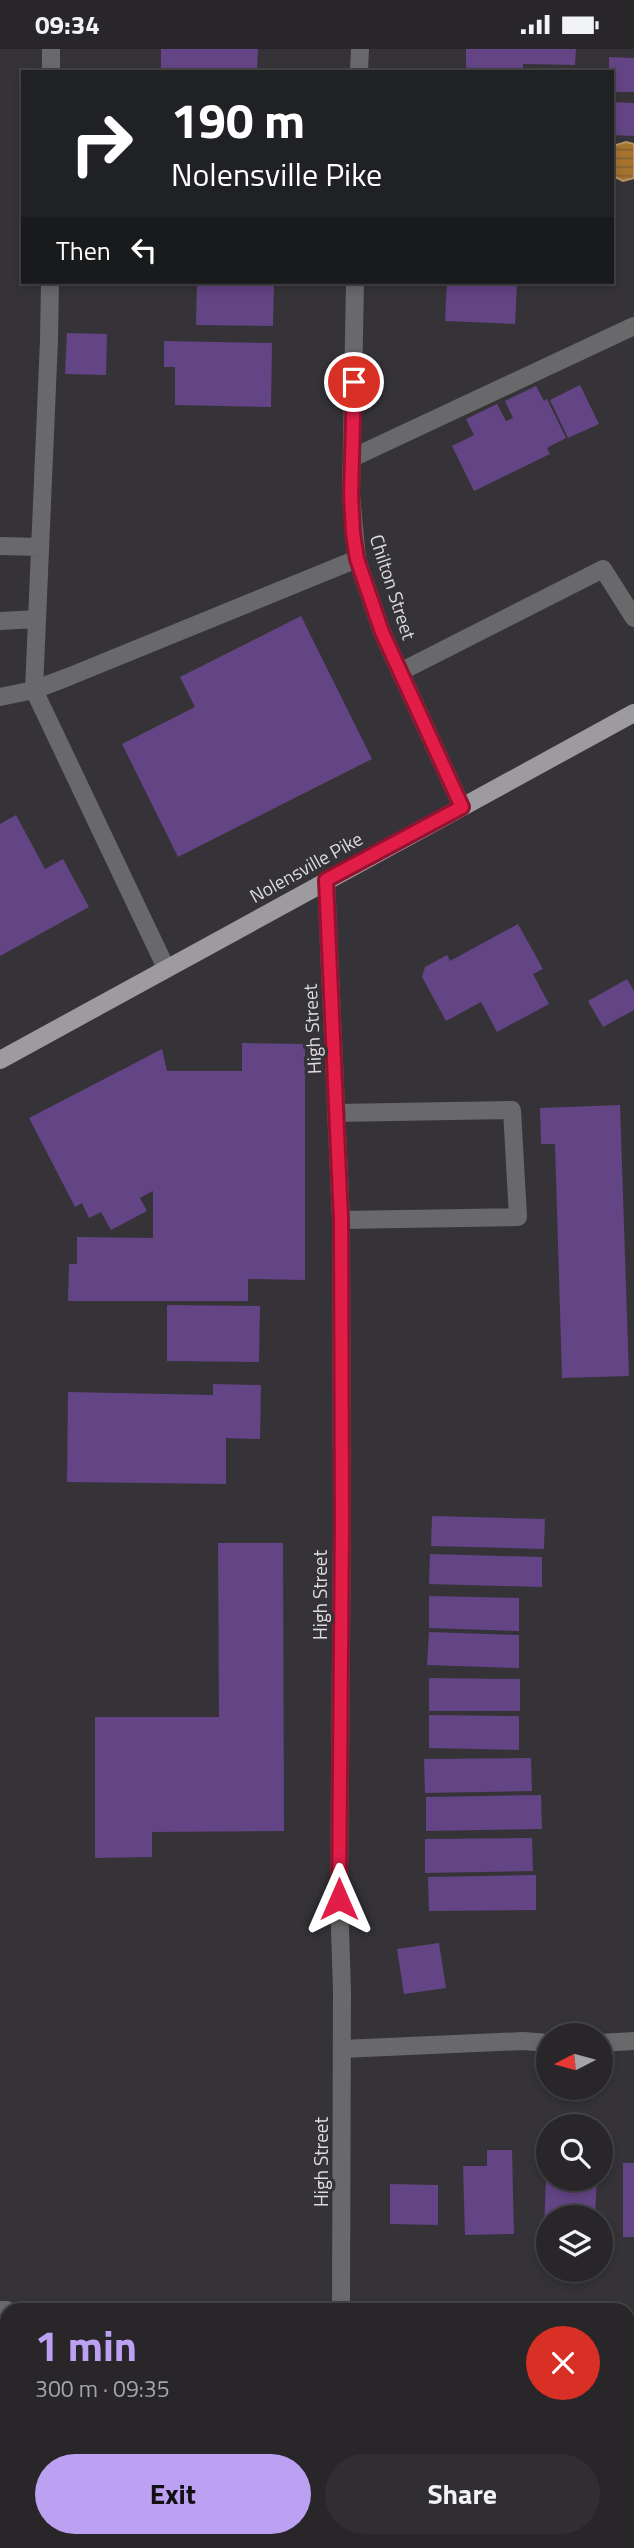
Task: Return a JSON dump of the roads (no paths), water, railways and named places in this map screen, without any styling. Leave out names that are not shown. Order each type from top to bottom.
[{"type":"main road","name":"Nolensville Pike","points":[[0,1060],[634,713]]},
{"type":"street","points":[[51,49],[51,70]]},
{"type":"street","points":[[359,70],[360,49]]},
{"type":"street","points":[[50,284],[34,690],[166,968]]},
{"type":"street","name":"Chilton Street","points":[[355,284],[351,495],[357,559],[376,617],[462,807]]},
{"type":"street","points":[[352,458],[634,326]]},
{"type":"street","points":[[0,546],[40,547]]},
{"type":"street","points":[[0,697],[34,690],[357,559]]},
{"type":"street","points":[[400,672],[603,569],[634,618]]},
{"type":"street","points":[[0,621],[37,619]]},
{"type":"street","name":"High Street","points":[[326,880],[341,1220],[341,2303]]},
{"type":"street","points":[[336,1113],[512,1110],[517,1217],[341,1220]]},
{"type":"street","points":[[613,2042],[634,2041]]},
{"type":"street","points":[[342,2049],[536,2042]]}]
